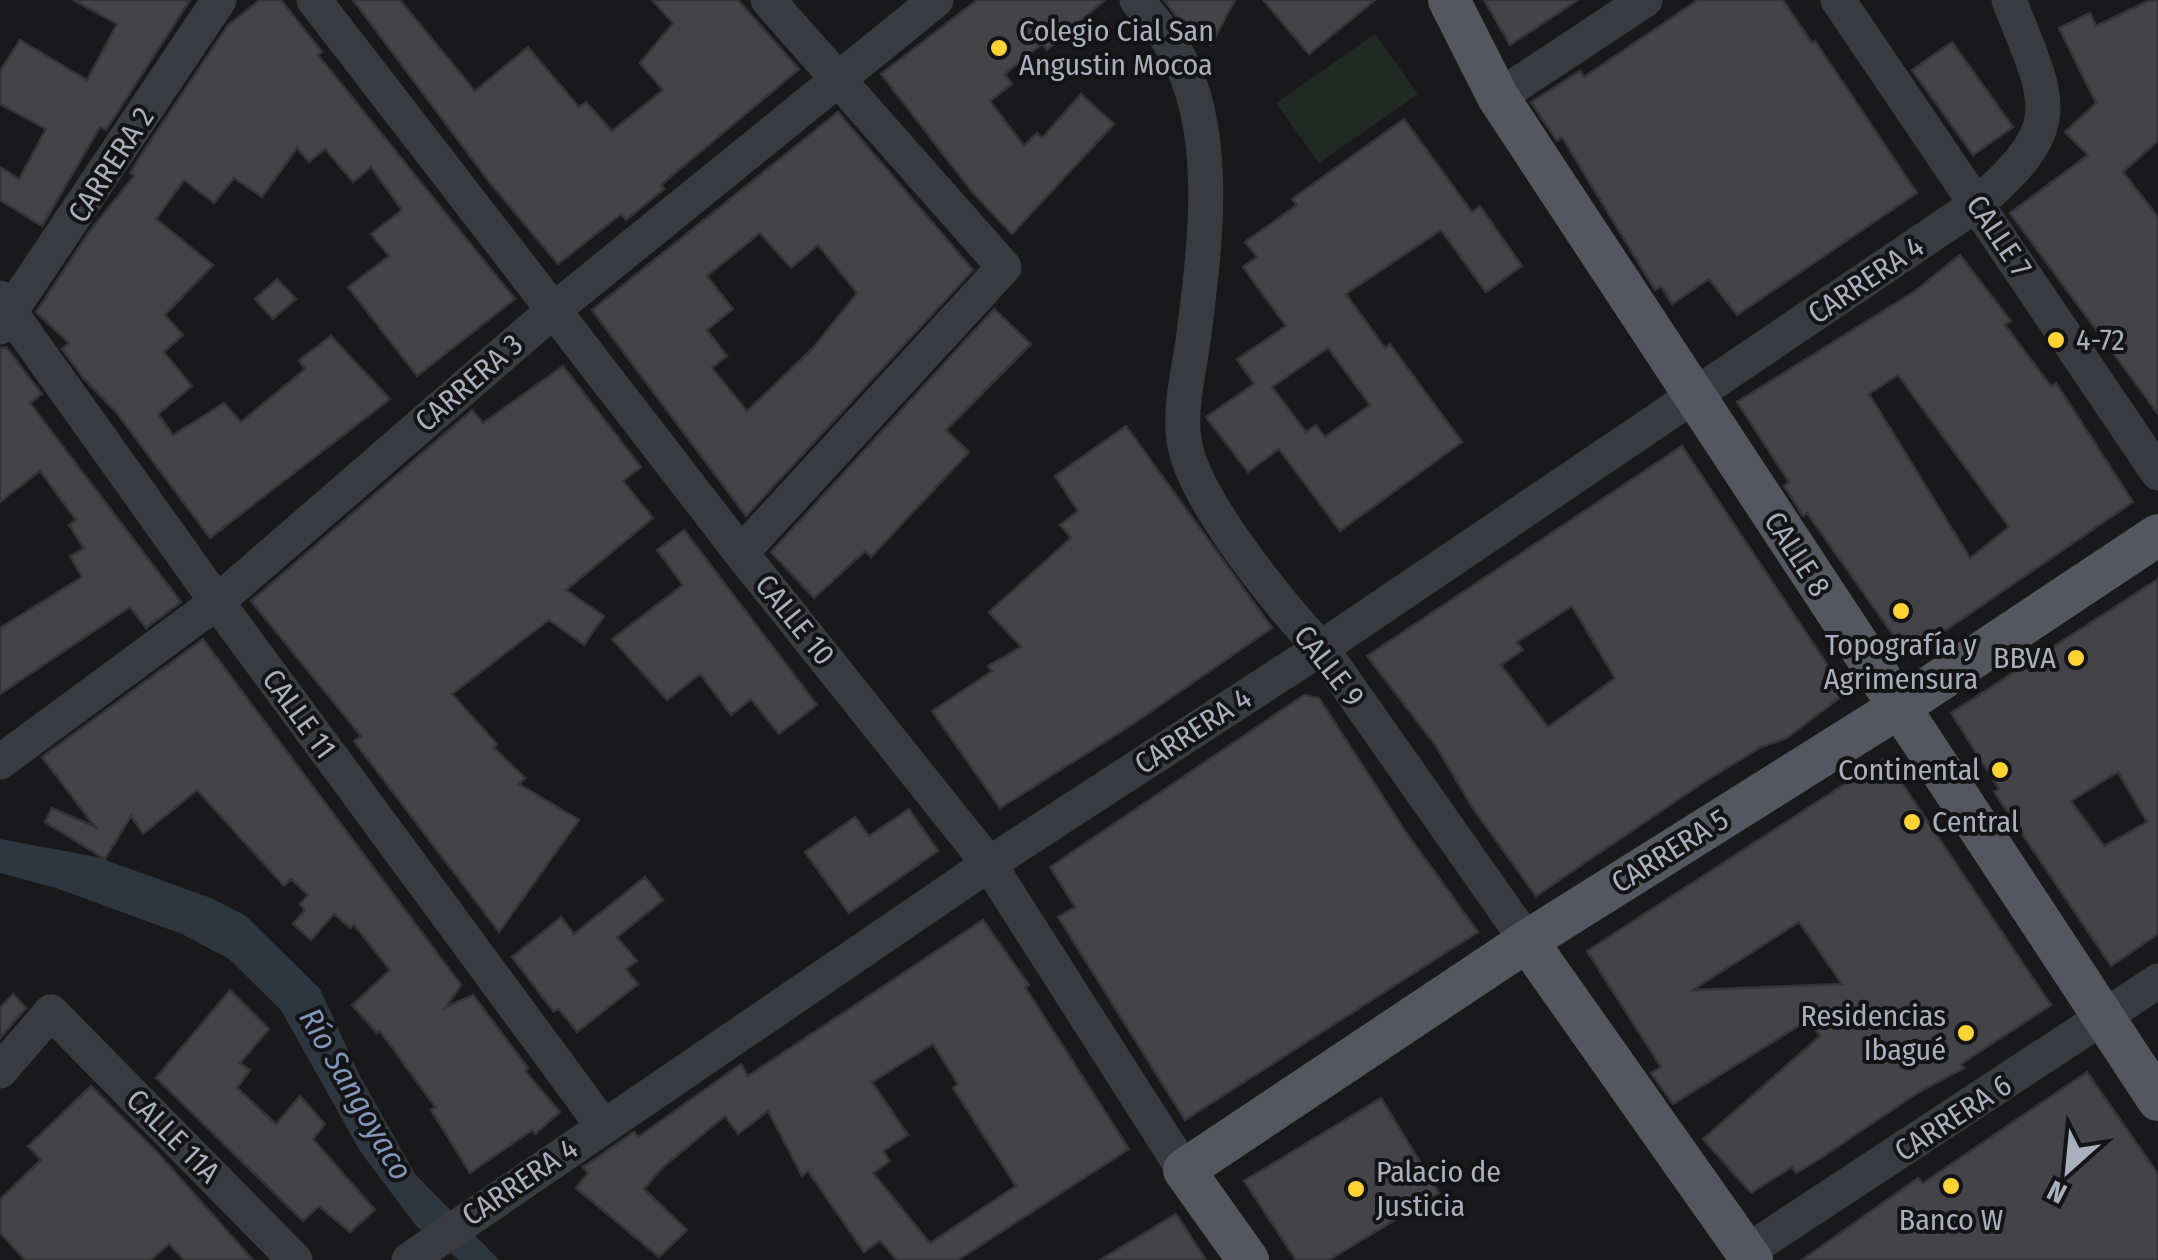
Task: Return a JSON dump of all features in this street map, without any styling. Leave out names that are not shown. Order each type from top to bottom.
[{"type":"main road","name":"CALLE 8","points":[[1449,0],[1498,97],[2158,1100]]},
{"type":"main road","name":"CARRERA 5","points":[[1184,1170],[1528,941],[1898,708],[2158,535]]},
{"type":"main road","name":"CALLE 9","points":[[1528,941],[1749,1256]]},
{"type":"main road","name":"CALLE 10","points":[[1184,1170],[1248,1260]]},
{"type":"street","name":"CARRERA 2","points":[[4,313],[219,0]]},
{"type":"street","name":"CALLE 10","points":[[314,0],[742,554],[989,864],[1184,1170]]},
{"type":"street","points":[[742,554],[1004,267],[768,0]]},
{"type":"street","name":"CARRERA 3","points":[[0,762],[217,602],[555,309],[936,0]]},
{"type":"street","name":"CALLE 9","points":[[1137,0],[1174,50],[1196,106],[1201,146],[1205,251],[1184,415],[1190,462],[1239,548],[1288,615],[1320,648],[1528,941]]},
{"type":"street","points":[[1498,97],[1645,0]]},
{"type":"street","name":"CALLE 7","points":[[1838,0],[2158,473]]},
{"type":"street","name":"CARRERA 4","points":[[417,1254],[989,864],[1320,648],[1977,204],[2019,168],[2039,134],[2041,121],[2045,93],[2008,0]]},
{"type":"street","name":"CALLE 11","points":[[4,313],[603,1126]]},
{"type":"street","name":"CARRERA 6","points":[[1749,1256],[2158,981]]},
{"type":"street","name":"CALLE 11A","points":[[0,1072],[50,1012],[296,1260]]},
{"type":"shaded area","points":[[1375,34],[1418,94],[1319,163],[1276,103]]},
{"type":"water","name":"Río Sangoyaco","points":[[0,839],[97,857],[211,898],[246,916],[320,989],[359,1074],[415,1174],[499,1260],[459,1260],[417,1227],[360,1151],[281,1010],[229,959],[182,934],[56,888],[0,873]]},
{"type":"building","points":[[73,0],[190,0],[106,130],[100,127],[42,226],[0,200],[0,167],[19,179],[46,129],[0,104],[0,71],[20,40],[87,80],[117,24]]},
{"type":"building","points":[[260,0],[281,0],[322,52],[318,55],[515,299],[417,376],[348,287],[389,256],[371,234],[402,210],[371,167],[353,182],[325,149],[309,162],[297,148],[262,197],[234,178],[214,203],[184,180],[156,219],[213,265],[165,315],[183,335],[164,352],[192,386],[158,414],[173,435],[224,403],[241,422],[305,369],[299,360],[331,336],[390,399],[210,538],[116,412],[62,349],[69,343],[36,312],[89,232],[134,176],[130,173],[143,152],[228,25]]},
{"type":"building","points":[[353,0],[400,0],[475,91],[528,47],[579,107],[586,102],[612,131],[663,90],[640,63],[673,23],[652,0],[738,0],[799,69],[661,185],[664,189],[626,220],[621,214],[558,264],[490,183]]},
{"type":"building","points":[[977,0],[1105,0],[1047,50],[1042,44],[1005,74],[1012,84],[990,101],[1024,146],[1037,133],[1042,138],[1081,94],[1114,124],[1012,234],[973,193],[881,74]]},
{"type":"building","points":[[1164,0],[1235,0],[1211,45],[1191,36]]},
{"type":"building","points":[[1263,0],[1375,0],[1309,54]]},
{"type":"building","points":[[1484,0],[1578,0],[1510,45]]},
{"type":"building","points":[[1698,0],[1783,0],[1917,193],[1737,315],[1709,279],[1672,304],[1661,286],[1655,290],[1562,137],[1557,141],[1531,102],[1580,71],[1584,77]]},
{"type":"building","points":[[2150,0],[2158,0],[2158,141],[2123,172],[2158,217],[2158,414],[2010,213],[2088,155],[2065,132],[2096,103],[2059,28],[2090,13],[2096,26]]},
{"type":"building","points":[[1952,42],[2013,127],[1973,155],[1912,70]]},
{"type":"building","points":[[838,112],[973,270],[746,516],[592,310]],"holes":[[[760,233],[791,268],[818,245],[857,293],[813,348],[747,411],[712,368],[727,356],[707,330],[733,309],[707,276]]]},
{"type":"building","points":[[1404,119],[1472,212],[1480,206],[1522,266],[1486,292],[1441,230],[1346,294],[1385,348],[1390,344],[1462,442],[1340,531],[1279,449],[1248,472],[1206,417],[1254,384],[1237,359],[1286,326],[1243,267],[1257,257],[1245,242],[1297,205],[1292,199]],"holes":[[[1328,348],[1370,405],[1325,437],[1316,425],[1306,432],[1272,387]]]},
{"type":"building","points":[[1960,255],[2011,321],[2005,325],[2051,386],[2056,383],[2133,502],[1908,656],[1807,513],[1803,516],[1784,486],[1789,482],[1737,402],[1915,291]],"holes":[[[1898,375],[2009,527],[1970,558],[1869,394]]]},
{"type":"building","points":[[277,279],[296,299],[273,319],[255,299]]},
{"type":"building","points":[[994,309],[1031,344],[946,430],[969,452],[871,557],[865,551],[814,598],[771,552]]},
{"type":"building","points":[[6,347],[42,394],[30,403],[181,602],[146,628],[130,607],[0,694],[0,628],[82,577],[70,556],[84,548],[69,525],[76,520],[40,471],[0,502],[0,348]]},
{"type":"building","points":[[563,366],[641,467],[623,481],[653,518],[566,590],[604,616],[584,645],[549,620],[452,694],[497,744],[494,748],[525,778],[519,784],[579,820],[499,932],[354,741],[361,736],[251,601],[472,410],[483,423]]},
{"type":"building","points":[[1126,426],[1272,628],[1130,726],[1000,808],[932,711],[992,671],[988,666],[1021,647],[989,612],[1071,538],[1060,525],[1078,511],[1055,476]]},
{"type":"building","points":[[1682,446],[1846,693],[1787,738],[1761,747],[1701,784],[1536,896],[1472,807],[1436,746],[1367,656]],"holes":[[[1572,606],[1615,678],[1548,727],[1501,665],[1523,650],[1517,642]]]},
{"type":"building","points":[[684,530],[817,705],[779,734],[751,699],[731,715],[700,674],[667,700],[612,639],[683,585],[657,550]]},
{"type":"building","points":[[2158,579],[2158,934],[2111,966],[1994,792],[1999,789],[1951,713]],"holes":[[[2118,772],[2147,822],[2104,846],[2071,801]]]},
{"type":"building","points":[[203,639],[461,985],[446,1007],[473,995],[528,1068],[525,1071],[560,1112],[535,1134],[532,1130],[470,1173],[431,1110],[436,1108],[380,1031],[377,1033],[352,1005],[390,970],[354,925],[350,928],[334,914],[311,940],[293,924],[305,910],[300,904],[308,895],[291,879],[284,886],[197,790],[143,834],[131,816],[105,859],[45,822],[52,808],[95,827],[42,757]]},
{"type":"building","points":[[1304,695],[1319,698],[1405,831],[1478,932],[1185,1120],[1058,917],[1075,907],[1050,867]]},
{"type":"building","points":[[1885,758],[2051,1005],[1961,1064],[1964,1068],[1916,1094],[1818,1160],[1796,1173],[1792,1167],[1751,1193],[1703,1139],[1820,1036],[1808,1020],[1673,1104],[1651,1073],[1661,1067],[1587,951]],"holes":[[[1799,922],[1842,984],[1693,990]]]},
{"type":"building","points":[[909,809],[938,851],[849,913],[805,852],[855,817],[869,836]]},
{"type":"building","points":[[645,877],[663,900],[617,937],[637,961],[626,969],[638,984],[577,1032],[559,1009],[553,1011],[512,957],[561,917],[574,934]]},
{"type":"building","points":[[983,920],[1029,985],[1025,987],[1129,1149],[958,1260],[897,1260],[880,1241],[864,1252],[808,1171],[802,1176],[768,1111],[738,1134],[725,1116],[662,1168],[644,1189],[687,1230],[659,1257],[576,1188],[588,1173],[583,1167],[634,1132],[638,1137],[741,1064],[748,1076]],"holes":[[[933,1044],[958,1084],[953,1088],[1016,1186],[930,1243],[873,1173],[890,1161],[883,1151],[908,1135],[872,1082]]]},
{"type":"building","points":[[230,990],[269,1029],[240,1063],[250,1070],[237,1088],[276,1124],[300,1096],[325,1124],[313,1139],[375,1210],[350,1232],[319,1206],[303,1221],[156,1078]]},
{"type":"building","points":[[13,994],[26,1008],[0,1038],[0,1008]]},
{"type":"building","points":[[2087,1072],[2158,1174],[2158,1260],[1802,1260],[1918,1178],[1923,1183]]},
{"type":"building","points":[[91,1086],[157,1152],[253,1260],[184,1260],[169,1244],[151,1260],[25,1260],[0,1233],[0,1199],[41,1160],[28,1146]]},
{"type":"building","points":[[1381,1098],[1439,1193],[1329,1260],[1296,1260],[1244,1181]]},
{"type":"building","points":[[1176,1214],[1206,1260],[1100,1260]]},
{"type":"place","name":"Colegio Cial San Angustin Mocoa","points":[[999,48]]},
{"type":"place","name":"4-72","points":[[2056,340]]},
{"type":"place","name":"Topografía y Agrimensura","points":[[1901,611]]},
{"type":"place","name":"BBVA","points":[[2076,658]]},
{"type":"place","name":"Continental","points":[[2000,770]]},
{"type":"place","name":"Central","points":[[1912,822]]},
{"type":"place","name":"Residencias Ibagué","points":[[1966,1033]]},
{"type":"place","name":"Banco W","points":[[1951,1186]]},
{"type":"place","name":"Palacio de Justicia","points":[[1356,1189]]}]
